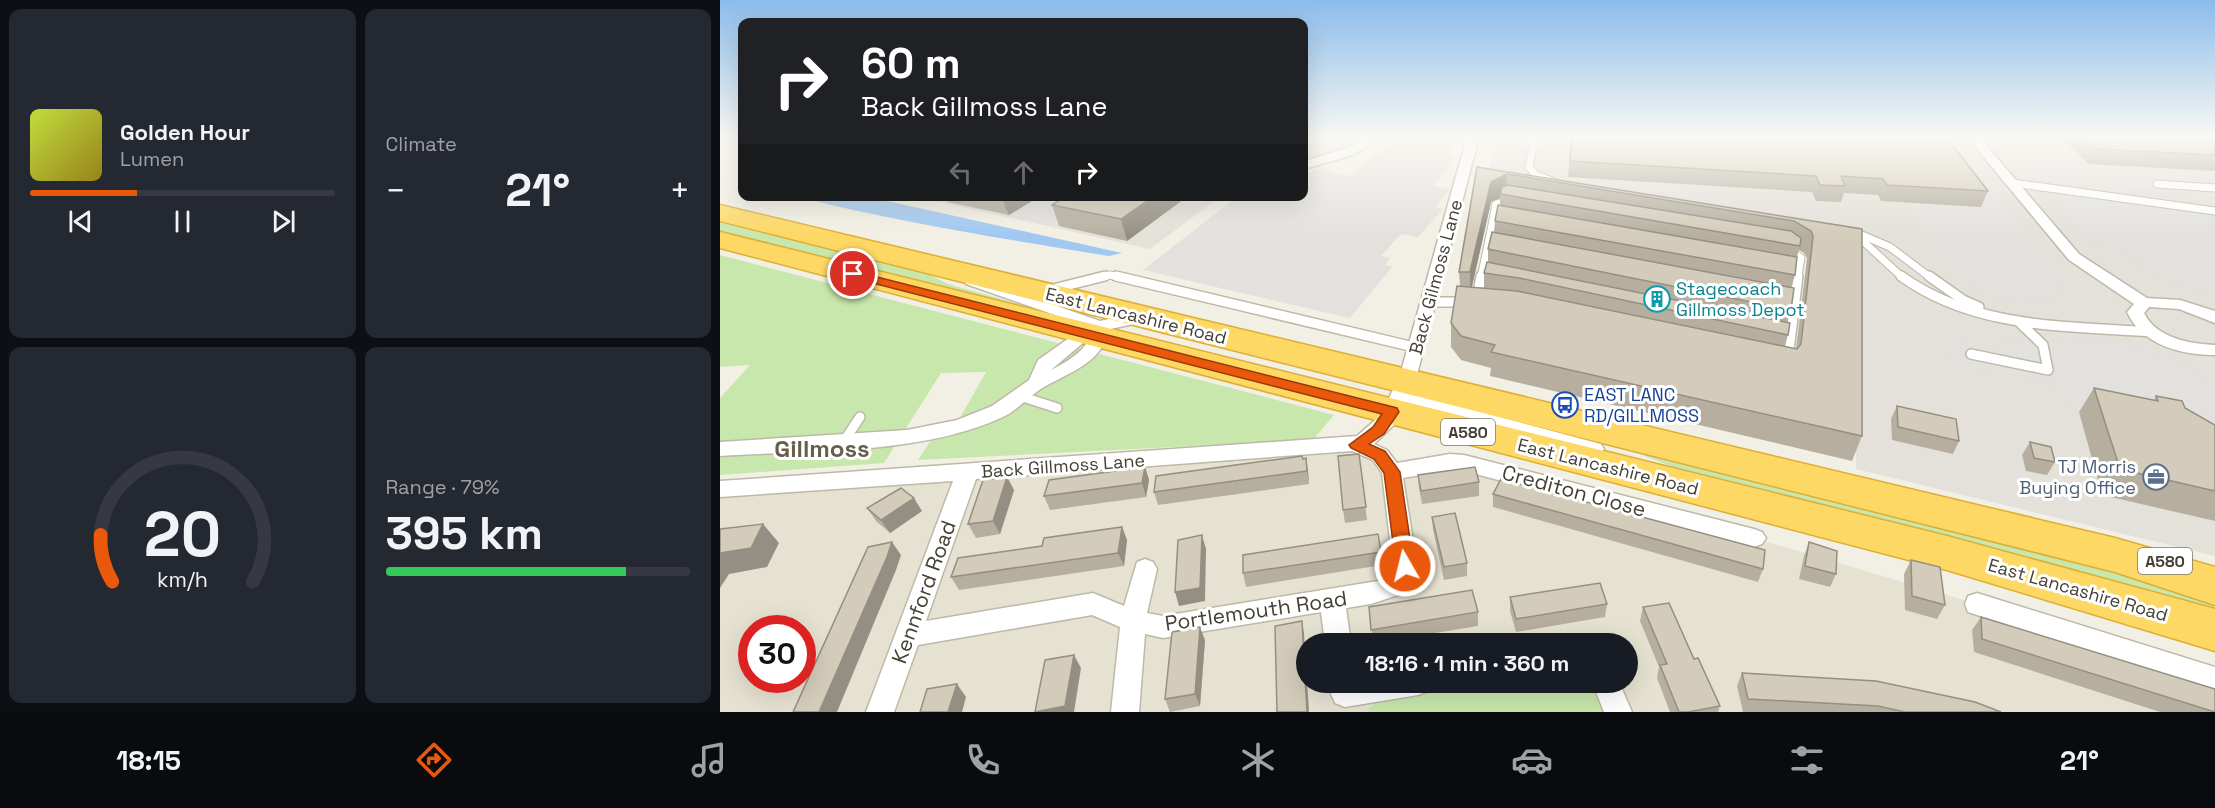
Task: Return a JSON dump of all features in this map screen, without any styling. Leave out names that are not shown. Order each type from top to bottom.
[{"type":"highway","name":"East Lancashire Road","points":[[720,213],[1143,317],[1685,487],[1947,553],[2215,630]]},
{"type":"highway","name":"East Lancashire Road","points":[[720,240],[1093,332],[2115,555],[2215,586]]},
{"type":"highway","name":"A580","points":[[2115,555],[2157,559],[2215,574]]},
{"type":"street","name":"Back Gilmoss Lane","points":[[1399,397],[1418,348],[1465,170]]},
{"type":"street","points":[[2002,170],[2074,257],[2144,303],[2175,304],[2214,317]]},
{"type":"street","points":[[720,449],[907,437],[946,431],[983,419],[1037,383],[1068,369],[1095,347],[1093,332],[1076,316],[1008,295],[933,266]]},
{"type":"street","points":[[2144,303],[2137,307],[2136,318],[2152,332],[2179,345],[2213,352]]},
{"type":"street","points":[[1093,332],[1143,317]]},
{"type":"street","points":[[1357,445],[1378,430],[1399,397]]},
{"type":"street","points":[[1357,445],[1380,455],[1392,472]]},
{"type":"street","name":"Back Gillmoss Lane","points":[[720,489],[1357,445]]},
{"type":"street","name":"Crediton Close","points":[[1392,472],[1450,462],[1464,463],[1754,538]]},
{"type":"street","name":"Portlemouth Road","points":[[908,634],[1093,604],[1133,621],[1163,627],[1332,600],[1392,587],[1405,566],[1392,472]]},
{"type":"street","name":"Kennford Road","points":[[880,712],[966,473]]},
{"type":"street","points":[[1125,712],[1133,621],[1145,569]]},
{"type":"street","points":[[1332,600],[1336,633]]},
{"type":"street","points":[[1977,604],[2215,680]]},
{"type":"street","points":[[1345,696],[1361,693]]},
{"type":"street","points":[[1610,693],[1618,712]]},
{"type":"lane","points":[[1532,170],[1536,175],[1560,183]]},
{"type":"lane","points":[[2013,183],[2215,211]]},
{"type":"lane","points":[[2157,184],[2215,188]]},
{"type":"lane","points":[[1431,302],[1480,302],[1481,277],[1496,204],[1506,200],[1518,202]]},
{"type":"lane","points":[[1492,220],[1516,224]]},
{"type":"lane","points":[[1971,354],[2048,370],[2043,345],[2018,321],[1969,304],[1890,245],[1846,231],[1862,239],[1898,274],[1940,299],[1976,312],[2018,321],[2152,332]]},
{"type":"lane","points":[[1775,246],[1787,248],[1801,258],[1787,367],[1776,364]]},
{"type":"lane","points":[[1487,247],[1498,249]]},
{"type":"lane","points":[[1775,271],[1798,275]]},
{"type":"lane","points":[[1039,293],[1110,275],[1418,348]]},
{"type":"lane","points":[[1481,277],[1493,279]]},
{"type":"lane","points":[[1783,304],[1794,306]]},
{"type":"lane","points":[[1779,339],[1790,342]]},
{"type":"lane","points":[[1020,396],[1058,408]]},
{"type":"lane","points":[[844,441],[860,417]]},
{"type":"shaded area","points":[[1328,170],[1350,176],[1357,170],[1445,170],[1433,185],[1450,189],[1435,207],[1443,209],[1418,237],[1401,234],[1381,256],[1390,258],[1385,265],[1392,267],[1350,318],[1143,270],[1232,201],[1308,201],[1308,172]]},
{"type":"shaded area","points":[[1489,170],[2215,170],[2215,556],[1856,469],[1857,242],[1485,183]]},
{"type":"shaded area","points":[[1914,170],[1976,170],[2065,286],[2052,300],[1992,296],[1955,278],[1910,203]]},
{"type":"shaded area","points":[[2035,170],[2215,171],[2215,197],[2209,194],[2147,190],[2143,187],[2045,181]]},
{"type":"shaded area","points":[[2059,193],[2215,216],[2215,296],[2144,272],[2135,257],[2094,244],[2065,213]]},
{"type":"shaded area","points":[[935,201],[1215,201],[1150,249]]},
{"type":"shaded area","points":[[1033,201],[1100,201],[1059,226],[1009,215]]},
{"type":"shaded area","points":[[2037,337],[2076,342],[2110,341],[2149,349],[2185,364],[2206,378],[2215,388],[2215,443],[2070,411],[2064,386],[1952,363],[1950,338],[2005,349],[2004,344]]},
{"type":"shaded area","points":[[1357,445],[1392,472],[1450,462],[1754,538],[1977,604],[2215,680],[2215,712],[720,712],[720,489]]},
{"type":"green space","points":[[720,221],[924,272],[948,284],[1047,312],[1042,315],[720,233]]},
{"type":"green space","points":[[720,255],[1334,415],[1313,440],[918,460],[940,427],[956,425],[986,372],[941,373],[884,463],[720,475],[720,398],[750,365],[720,367]]},
{"type":"green space","points":[[1424,393],[2215,595],[2215,616],[1708,481],[1640,454],[1430,400]]},
{"type":"green space","points":[[1424,693],[1600,693],[1607,712],[1368,712],[1368,709],[1378,701]]},
{"type":"water","points":[[816,201],[887,201],[1122,253],[1109,256],[876,215]]},
{"type":"building","points":[[1476,170],[1497,170],[1862,229],[1862,436],[1491,352],[1495,345],[1461,336],[1451,323],[1457,286],[1517,291],[1797,349],[1801,344],[1813,236],[1811,231],[1794,221],[1507,174],[1491,182],[1470,272],[1459,272]]},
{"type":"building","points":[[1721,170],[1972,170],[1988,191],[1887,185],[1883,179],[1841,176],[1845,186],[1820,185],[1816,176]]},
{"type":"building","points":[[1507,185],[1791,231],[1801,238],[1800,246],[1500,194],[1502,187]]},
{"type":"building","points":[[1058,201],[1147,201],[1121,219],[1052,205]]},
{"type":"building","points":[[1498,205],[1797,257],[1795,275],[1495,221]]},
{"type":"building","points":[[1492,232],[1794,288],[1791,310],[1488,249]]},
{"type":"building","points":[[1487,262],[1790,323],[1788,335],[1519,278],[1484,273]]},
{"type":"building","points":[[2094,388],[2158,401],[2156,396],[2182,401],[2185,408],[2215,425],[2215,491],[2120,469]]},
{"type":"building","points":[[1897,406],[1956,419],[1959,441],[1898,427]]},
{"type":"building","points":[[2030,442],[2051,447],[2055,462],[2034,458]]},
{"type":"building","points":[[1359,454],[1366,507],[1343,510],[1338,456]]},
{"type":"building","points":[[1302,456],[1303,459],[1306,458],[1307,471],[1154,492],[1156,476]]},
{"type":"building","points":[[1145,467],[1142,483],[1044,496],[1049,480]]},
{"type":"building","points":[[1475,467],[1479,482],[1421,491],[1418,475]]},
{"type":"building","points":[[1007,477],[993,521],[968,524],[983,480]]},
{"type":"building","points":[[1501,479],[1765,550],[1763,569],[1493,494]]},
{"type":"building","points":[[901,488],[914,498],[881,520],[867,508]]},
{"type":"building","points":[[1455,513],[1467,563],[1444,567],[1432,517]]},
{"type":"building","points":[[763,524],[751,548],[720,553],[720,529]]},
{"type":"building","points":[[1122,527],[1118,553],[951,577],[958,558],[1042,546],[1044,538]]},
{"type":"building","points":[[1378,534],[1381,552],[1243,573],[1243,555]]},
{"type":"building","points":[[1202,535],[1200,588],[1175,592],[1178,540]]},
{"type":"building","points":[[892,542],[819,712],[793,712],[802,693],[816,693],[816,661],[868,547]]},
{"type":"building","points":[[1809,542],[1837,551],[1836,574],[1805,566]]},
{"type":"building","points":[[1911,560],[1940,567],[1945,605],[1912,596]]},
{"type":"building","points":[[1600,583],[1607,604],[1516,619],[1510,597]]},
{"type":"building","points":[[1472,590],[1478,612],[1371,630],[1369,607]]},
{"type":"building","points":[[1669,603],[1694,659],[1698,658],[1720,706],[1679,712],[1660,665],[1667,664],[1643,607]]},
{"type":"building","points":[[1981,617],[2215,689],[2215,712],[1982,639]]},
{"type":"building","points":[[1302,621],[1303,633],[1296,633],[1296,693],[1306,693],[1307,712],[1277,712],[1275,626]]},
{"type":"building","points":[[1200,627],[1195,694],[1165,699],[1172,632]]},
{"type":"building","points":[[1074,655],[1065,706],[1035,712],[1045,660]]},
{"type":"building","points":[[1742,673],[1876,681],[1975,702],[2001,712],[1905,712],[1878,706],[1748,699]]},
{"type":"building","points":[[957,684],[948,712],[920,712],[927,689]]},
{"type":"place","name":"Stagecoach Gillmoss Depot","points":[[1657,299]]},
{"type":"place","name":"EAST LANC RD/GILLMOSS","points":[[1565,405]]},
{"type":"place","name":"TJ Morris Buying Office","points":[[2156,477]]},
{"type":"district","name":"Gillmoss","points":[[822,449]]},
{"type":"route","points":[[853,274],[1392,412],[1369,439],[1357,445],[1380,455],[1392,472],[1405,566]]}]
